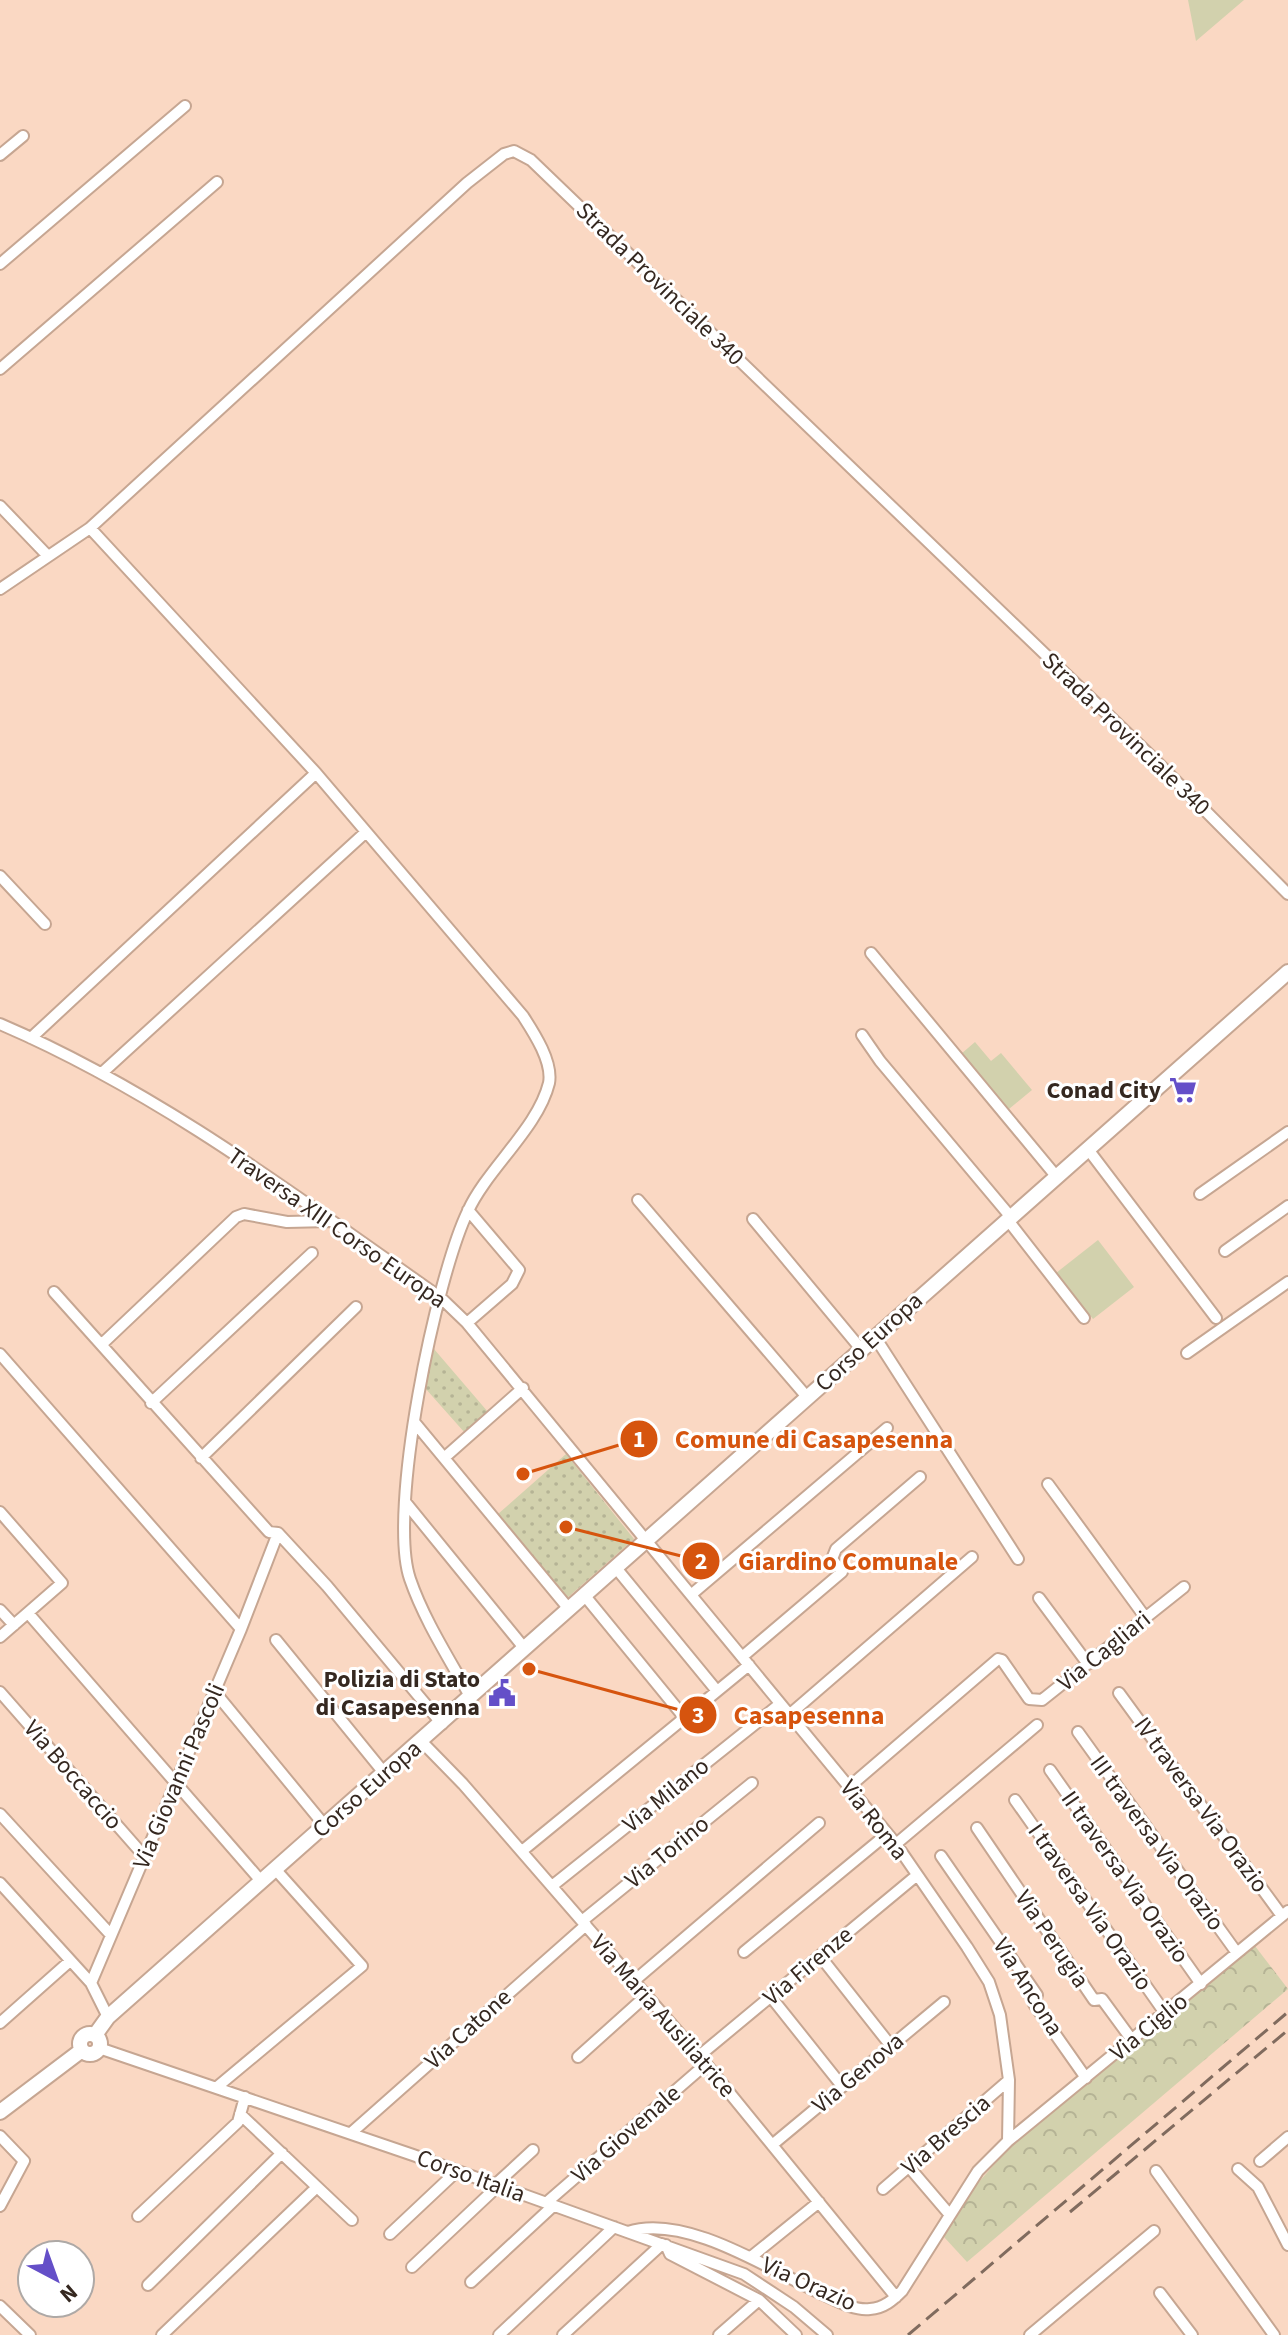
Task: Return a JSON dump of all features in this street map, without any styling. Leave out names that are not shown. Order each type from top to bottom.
[{"type":"street","points":[[0,264],[185,106]]},
{"type":"street","points":[[0,155],[23,136]]},
{"type":"street","name":"Strada Provinciale 340","points":[[0,589],[90,528],[467,183],[497,158],[514,151],[531,160],[740,360],[1288,894]]},
{"type":"street","points":[[0,369],[217,182]]},
{"type":"street","points":[[0,506],[47,555]]},
{"type":"street","points":[[90,528],[316,773],[523,1016],[540,1043],[550,1080],[540,1104],[468,1210],[441,1298],[415,1423],[403,1529],[409,1578],[471,1698]]},
{"type":"street","points":[[31,1038],[316,773]]},
{"type":"street","points":[[103,1072],[366,832]]},
{"type":"street","points":[[0,876],[45,924]]},
{"type":"street","points":[[871,953],[1056,1176]]},
{"type":"street","name":"Corso Europa","points":[[0,2112],[82,2050],[82,2037],[97,2041],[108,2017],[1288,972]]},
{"type":"street","name":"Traversa XIII Corso Europa","points":[[0,1024],[103,1072],[332,1221],[441,1298],[523,1388],[648,1539]]},
{"type":"street","points":[[862,1035],[1009,1217],[1084,1318]]},
{"type":"street","points":[[1200,1194],[1288,1132]]},
{"type":"street","points":[[1087,1148],[1216,1318]]},
{"type":"street","points":[[638,1200],[807,1397]]},
{"type":"street","points":[[1225,1251],[1288,1206]]},
{"type":"street","points":[[467,1323],[512,1284],[519,1270],[468,1210]]},
{"type":"street","points":[[102,1344],[236,1217],[244,1214],[287,1222],[332,1221]]},
{"type":"street","points":[[753,1219],[861,1349]]},
{"type":"street","points":[[151,1403],[312,1253]]},
{"type":"street","points":[[1187,1353],[1288,1282]]},
{"type":"street","points":[[54,1292],[269,1532],[278,1533],[327,1586],[442,1724]]},
{"type":"street","points":[[201,1458],[356,1307]]},
{"type":"street","points":[[875,1337],[1018,1559]]},
{"type":"street","points":[[0,1354],[241,1629]]},
{"type":"street","points":[[444,1458],[523,1388]]},
{"type":"street","points":[[415,1423],[569,1609]]},
{"type":"street","points":[[692,1594],[887,1428]]},
{"type":"street","points":[[522,1851],[717,1691],[745,1661],[842,1572],[832,1559],[836,1549],[920,1477]]},
{"type":"street","points":[[1048,1484],[1145,1617]]},
{"type":"street","points":[[406,1503],[525,1649]]},
{"type":"street","points":[[0,1512],[62,1583],[0,1637]]},
{"type":"street","name":"Via Giovanni Pascoli","points":[[91,1983],[241,1629],[278,1533]]},
{"type":"street","name":"Via Roma","points":[[648,1539],[896,1844],[989,1982],[1000,2015],[1009,2080],[1008,2141]]},
{"type":"street","points":[[789,1715],[972,1557]]},
{"type":"street","points":[[616,1568],[717,1691]]},
{"type":"street","name":"Via Cagliari","points":[[849,1787],[998,1659],[1035,1702],[1184,1587]]},
{"type":"street","points":[[585,1596],[684,1717]]},
{"type":"street","points":[[1039,1598],[1088,1664]]},
{"type":"street","points":[[0,1610],[14,1625]]},
{"type":"street","points":[[28,1613],[261,1881]]},
{"type":"street","points":[[276,1640],[385,1774]]},
{"type":"street","points":[[214,1691],[325,1826]]},
{"type":"street","name":"Via Boccaccio","points":[[0,1692],[145,1857]]},
{"type":"street","name":"IV traversa Via Orazio","points":[[1119,1693],[1285,1914]]},
{"type":"street","name":"Via Milano","points":[[552,1886],[780,1704]]},
{"type":"street","points":[[896,1844],[1037,1725]]},
{"type":"street","name":"III traversa Via Orazio","points":[[1078,1732],[1237,1953]]},
{"type":"street","name":"Via Maria Ausiliatrice","points":[[422,1742],[522,1851],[703,2060],[896,2297]]},
{"type":"street","name":"II traversa Via Orazio","points":[[1050,1770],[1201,1984]]},
{"type":"street","name":"Via Torino","points":[[584,1923],[752,1783]]},
{"type":"street","name":"I traversa Via Orazio","points":[[1015,1800],[1165,2013]]},
{"type":"street","points":[[0,1814],[111,1935]]},
{"type":"street","points":[[634,1981],[819,1823]]},
{"type":"street","name":"Via Perugia","points":[[977,1828],[1094,2000],[1102,1999],[1132,2040]]},
{"type":"street","points":[[744,1952],[887,1834]]},
{"type":"street","name":"Via Ancona","points":[[941,1856],[1037,1995],[1034,2004],[1086,2078]]},
{"type":"street","points":[[217,2087],[362,1966],[275,1869]]},
{"type":"street","name":"Via Firenze","points":[[703,2060],[771,1997],[916,1876]]},
{"type":"street","points":[[0,1883],[91,1983],[108,2017]]},
{"type":"street","name":"Via Ciglio","points":[[1008,2141],[1285,1914]]},
{"type":"street","name":"Via Catone","points":[[351,2133],[584,1923]]},
{"type":"street","points":[[820,1956],[891,2046]]},
{"type":"street","points":[[0,2023],[70,1961]]},
{"type":"street","points":[[578,2057],[647,1995]]},
{"type":"street","points":[[771,1997],[842,2086]]},
{"type":"street","name":"Via Genova","points":[[772,2145],[944,2002]]},
{"type":"street","name":"Corso Italia","points":[[97,2041],[217,2087],[744,2274],[794,2307],[827,2335]]},
{"type":"street","name":"Via Giovenale","points":[[471,2282],[703,2060]]},
{"type":"street","name":"Via Brescia","points":[[883,2189],[1009,2080]]},
{"type":"street","points":[[138,2216],[238,2122],[245,2097]]},
{"type":"street","points":[[240,2114],[352,2220]]},
{"type":"street","points":[[0,2136],[24,2161],[0,2206]]},
{"type":"street","points":[[1260,2161],[1288,2137]]},
{"type":"street","points":[[896,2297],[978,2171],[1008,2141]]},
{"type":"street","points":[[412,2267],[533,2150]]},
{"type":"street","points":[[148,2285],[282,2153]]},
{"type":"street","points":[[909,2167],[950,2215]]},
{"type":"street","points":[[1238,2169],[1258,2187],[1288,2245]]},
{"type":"street","points":[[390,2234],[457,2171]]},
{"type":"street","points":[[1156,2171],[1274,2335]]},
{"type":"street","points":[[162,2335],[317,2187]]},
{"type":"street","points":[[751,2257],[819,2202]]},
{"type":"street","points":[[499,2335],[614,2227]]},
{"type":"street","name":"Via Orazio","points":[[628,2232],[643,2227],[662,2228],[751,2257],[841,2303],[868,2310],[885,2305],[896,2297]]},
{"type":"street","points":[[1030,2335],[1154,2231]]},
{"type":"street","points":[[563,2335],[664,2245],[670,2254],[759,2300],[796,2335]]},
{"type":"street","points":[[1160,2293],[1192,2335]]},
{"type":"street","points":[[719,2335],[759,2300]]},
{"type":"street","points":[[0,2306],[30,2335]]},
{"type":"green space","points":[[1188,0],[1244,0],[1196,41]]},
{"type":"green space","points":[[975,1042],[991,1061],[1001,1053],[1032,1090],[1009,1109],[961,1054]]},
{"type":"green space","points":[[1098,1240],[1134,1287],[1093,1319],[1056,1273]]},
{"type":"green space","points":[[434,1349],[488,1412],[465,1433],[425,1388]]},
{"type":"green space","points":[[566,1454],[634,1539],[566,1599],[498,1514]]},
{"type":"green space","points":[[1255,1946],[1288,1989],[967,2262],[944,2237],[970,2192],[1007,2150]]},
{"type":"railway","points":[[908,2335],[1288,2012]]},
{"type":"railway","points":[[1070,2212],[1288,2030]]},
{"type":"place","name":"Conad City","points":[[1183,1090]]},
{"type":"place","name":"Comune di Casapesenna","points":[[523,1474]]},
{"type":"place","name":"Giardino Comunale","points":[[566,1527]]},
{"type":"place","name":"Casapesenna","points":[[529,1669]]},
{"type":"place","name":"Polizia di Stato di Casapesenna","points":[[502,1693]]}]
